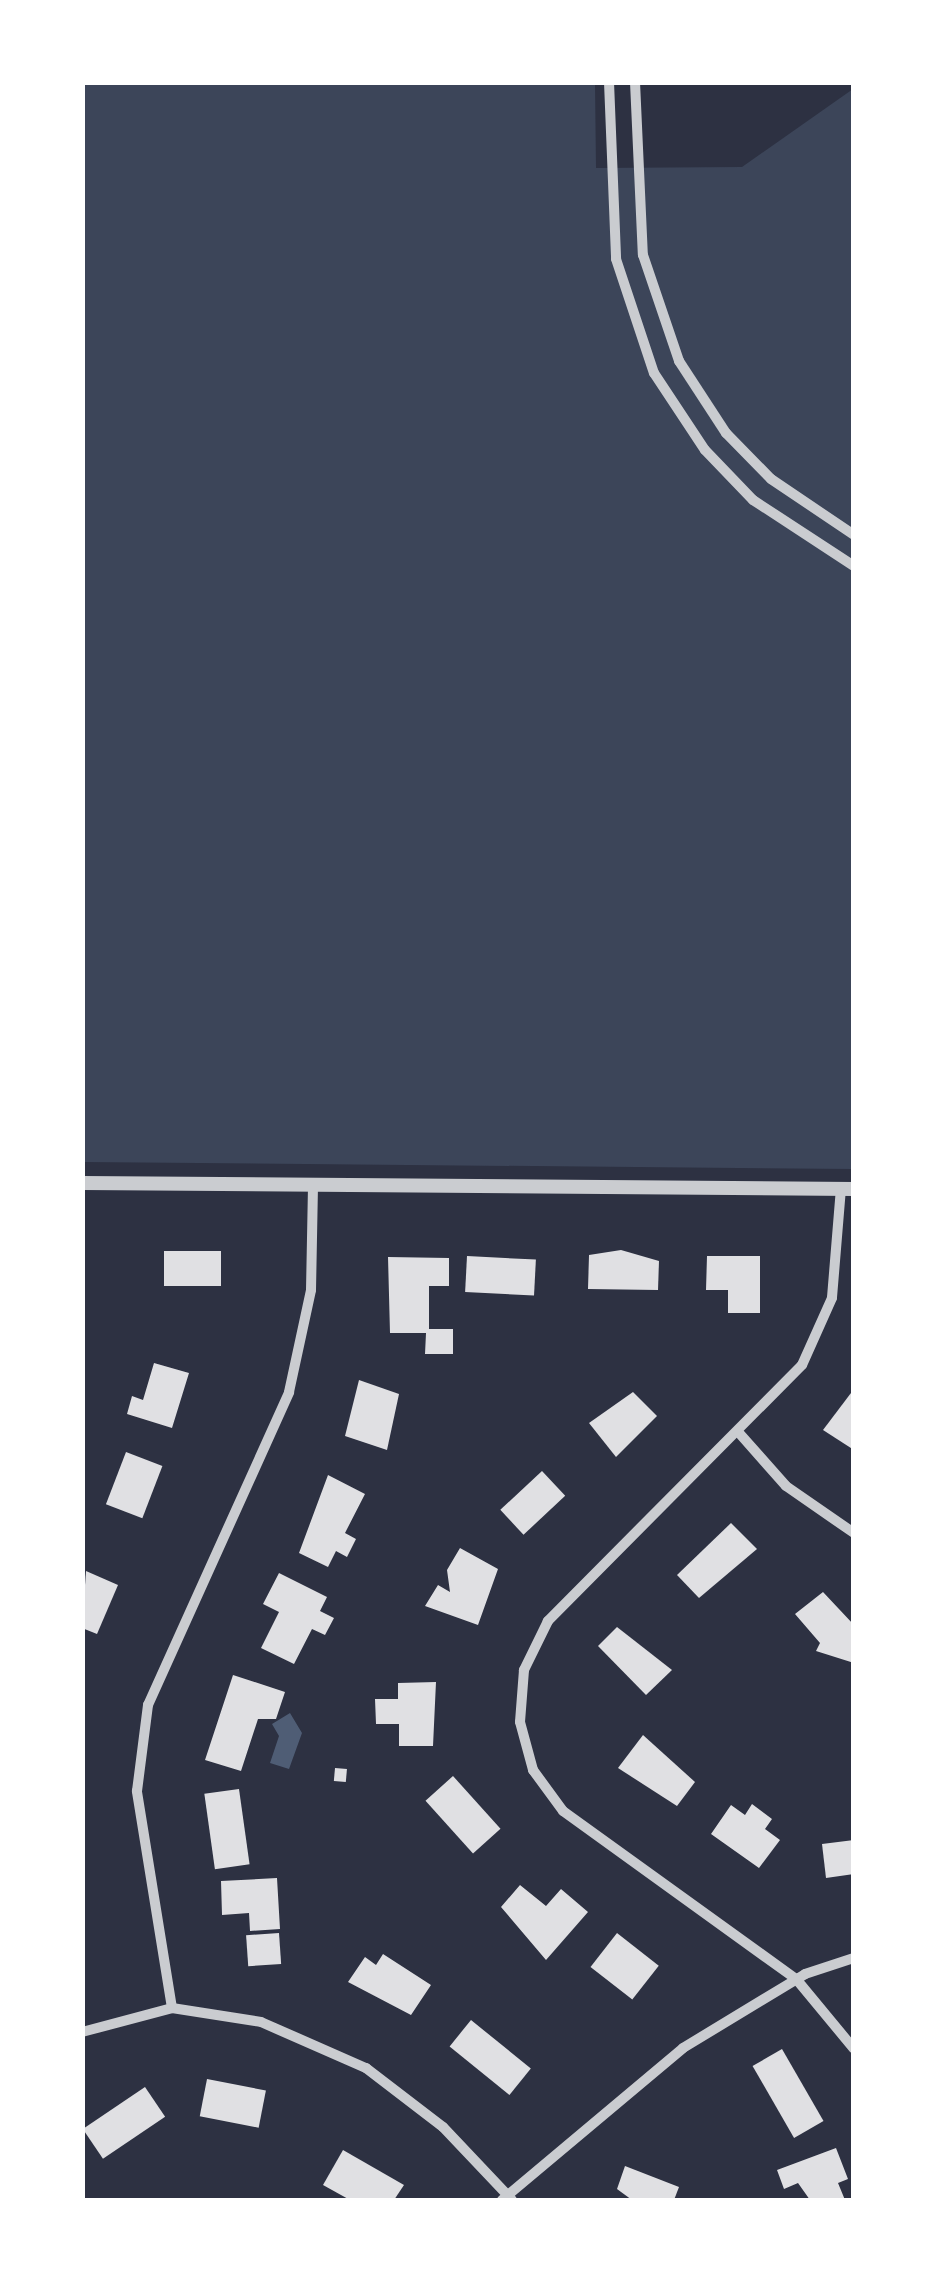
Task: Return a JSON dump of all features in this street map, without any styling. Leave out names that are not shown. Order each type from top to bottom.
[{"type":"street","points":[[609,82],[616,260],[654,374],[705,450],[753,500],[854,566]]},
{"type":"street","points":[[635,82],[643,255],[679,361],[758,467],[854,535]]},
{"type":"street","points":[[82,1183],[847,1188],[839,1260],[820,1331],[740,1434],[548,1622],[524,1670],[520,1722],[533,1770],[563,1811],[796,1980],[854,2049]]},
{"type":"street","points":[[172,2008],[136,1791],[148,1705],[288,1392],[311,1290],[314,1184]]},
{"type":"street","points":[[740,1434],[786,1486],[854,1533]]},
{"type":"street","points":[[82,2032],[172,2008],[262,2022],[366,2068],[508,2199],[683,2048],[796,1980],[854,1958]]},
{"type":"shaded area","points":[[83,83],[595,83],[596,168],[742,167],[853,89],[853,1169],[83,1162]]},
{"type":"shaded area","points":[[290,1713],[302,1733],[289,1769],[270,1763],[279,1736],[272,1724]]},
{"type":"building","points":[[621,1250],[659,1261],[658,1290],[588,1289],[589,1255]]},
{"type":"building","points":[[164,1251],[221,1251],[221,1286],[164,1286]]},
{"type":"building","points":[[467,1256],[536,1260],[534,1296],[465,1292]]},
{"type":"building","points":[[707,1256],[760,1256],[760,1313],[728,1313],[728,1290],[706,1290]]},
{"type":"building","points":[[388,1257],[449,1258],[449,1286],[429,1286],[429,1329],[453,1329],[453,1354],[425,1354],[426,1333],[390,1333]]},
{"type":"building","points":[[154,1363],[189,1373],[172,1428],[127,1414],[132,1396],[143,1400]]},
{"type":"building","points":[[359,1380],[399,1394],[387,1450],[345,1436]]},
{"type":"building","points":[[854,1389],[854,1450],[823,1430]]},
{"type":"building","points":[[633,1392],[657,1416],[616,1457],[589,1423]]},
{"type":"building","points":[[126,1452],[162,1466],[142,1518],[106,1504]]},
{"type":"building","points":[[542,1471],[565,1496],[524,1535],[500,1510]]},
{"type":"building","points":[[328,1475],[365,1494],[345,1533],[356,1539],[347,1557],[336,1551],[328,1567],[299,1553]]},
{"type":"building","points":[[731,1523],[757,1549],[699,1598],[677,1575]]},
{"type":"building","points":[[460,1548],[498,1569],[478,1625],[425,1606],[438,1585],[450,1592],[447,1570]]},
{"type":"building","points":[[86,1571],[118,1585],[97,1634],[82,1628]]},
{"type":"building","points":[[279,1573],[327,1597],[320,1611],[334,1618],[325,1635],[312,1629],[294,1664],[261,1648],[279,1612],[263,1604]]},
{"type":"building","points":[[823,1592],[854,1625],[854,1663],[816,1651],[820,1643],[795,1614]]},
{"type":"building","points":[[617,1627],[672,1670],[646,1695],[598,1646]]},
{"type":"building","points":[[233,1675],[285,1692],[276,1719],[258,1719],[241,1771],[205,1760]]},
{"type":"building","points":[[436,1682],[433,1746],[399,1746],[399,1724],[376,1724],[375,1699],[398,1699],[398,1683]]},
{"type":"building","points":[[643,1735],[695,1782],[677,1806],[618,1768]]},
{"type":"building","points":[[335,1768],[347,1769],[346,1782],[334,1781]]},
{"type":"building","points":[[453,1776],[501,1829],[473,1854],[426,1801]]},
{"type":"building","points":[[239,1789],[250,1864],[215,1869],[204,1794]]},
{"type":"building","points":[[752,1804],[772,1819],[765,1829],[780,1840],[759,1868],[711,1834],[731,1805],[745,1815]]},
{"type":"building","points":[[854,1840],[854,1874],[826,1878],[822,1844]]},
{"type":"building","points":[[277,1878],[280,1929],[250,1931],[249,1913],[222,1915],[221,1881]]},
{"type":"building","points":[[520,1885],[546,1906],[561,1889],[588,1912],[546,1960],[501,1907]]},
{"type":"building","points":[[279,1933],[281,1964],[248,1966],[246,1935]]},
{"type":"building","points":[[617,1933],[659,1966],[632,2000],[591,1967]]},
{"type":"building","points":[[383,1954],[431,1985],[411,2015],[348,1982],[365,1957],[376,1965]]},
{"type":"building","points":[[471,2020],[531,2068],[509,2095],[450,2046]]},
{"type":"building","points":[[782,2049],[824,2121],[794,2138],[753,2066]]},
{"type":"building","points":[[207,2079],[266,2090],[259,2128],[200,2116]]},
{"type":"building","points":[[145,2087],[165,2117],[103,2159],[83,2129]]},
{"type":"building","points":[[836,2148],[848,2179],[838,2183],[845,2200],[810,2200],[798,2183],[784,2189],[777,2170]]},
{"type":"building","points":[[343,2150],[404,2185],[394,2200],[350,2200],[323,2185]]},
{"type":"building","points":[[625,2166],[679,2187],[674,2200],[632,2200],[617,2189]]}]
